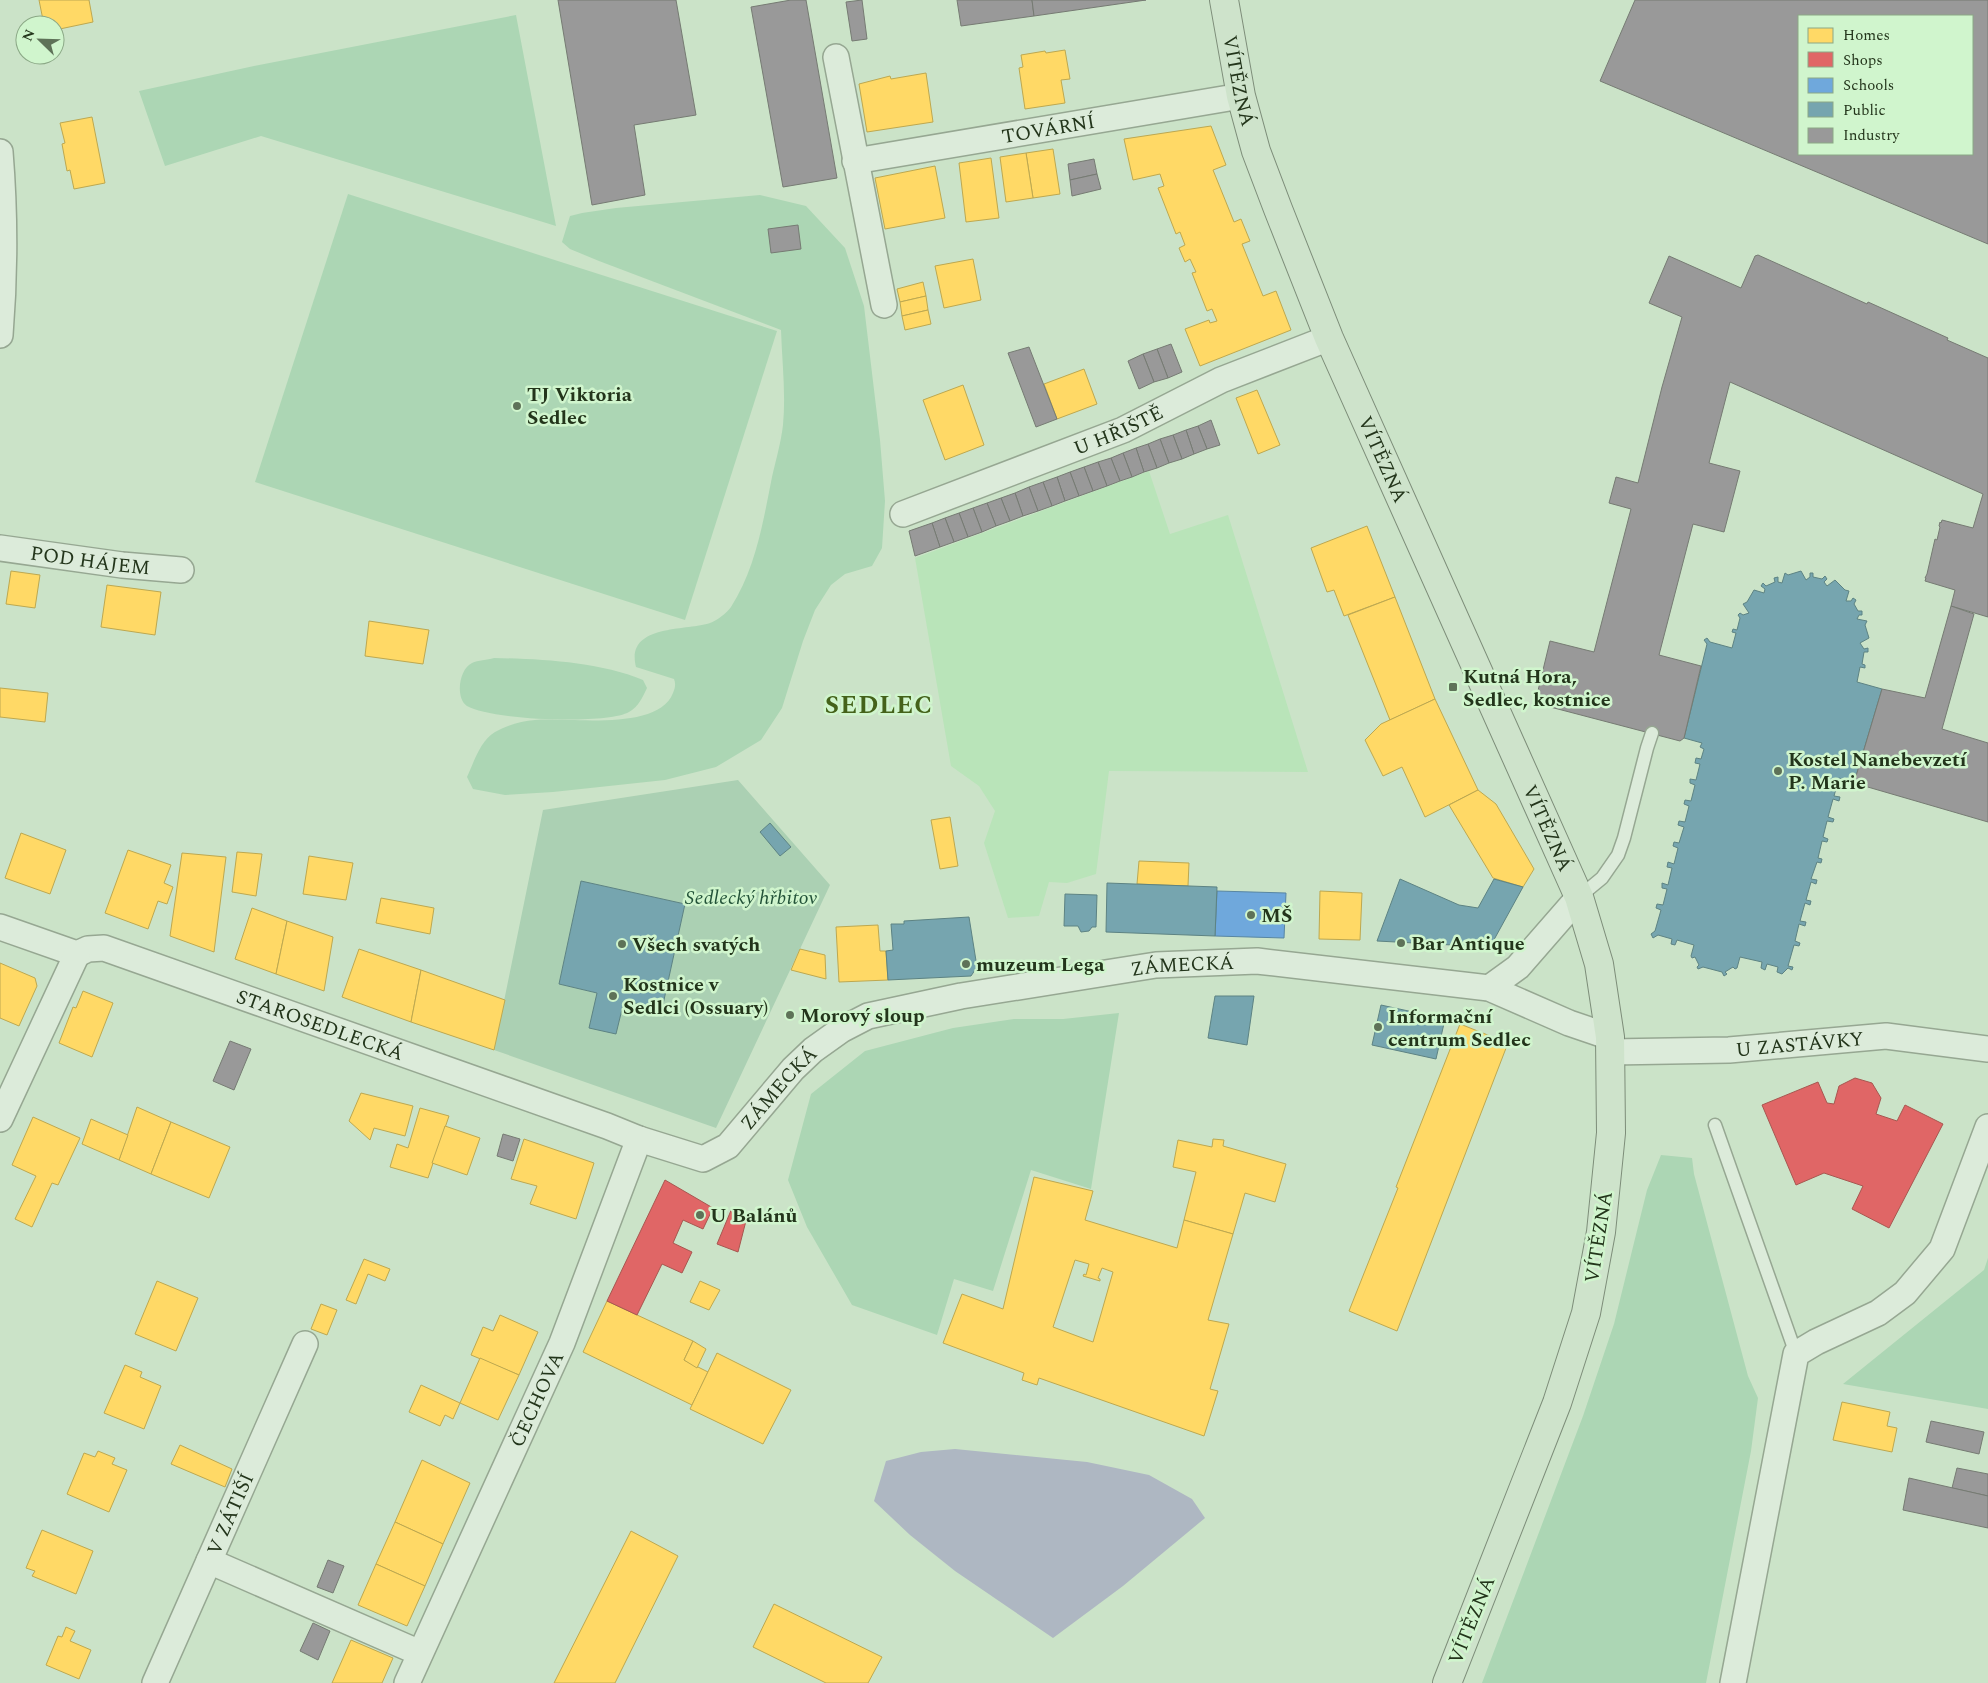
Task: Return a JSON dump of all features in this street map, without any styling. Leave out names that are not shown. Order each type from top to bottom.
[{"type":"main road","name":"VÍTĚZNÁ","points":[[1224,0],[1241,96],[1256,151],[1329,338],[1579,897],[1599,964],[1611,1045],[1612,1090],[1609,1158],[1600,1232],[1586,1313],[1541,1447],[1447,1683]]},
{"type":"street","points":[[836,57],[884,304]]},
{"type":"street","name":"TOVÁRNÍ","points":[[855,162],[1241,96]]},
{"type":"street","points":[[0,152],[3,192],[4,286],[0,334]]},
{"type":"street","name":"U HŘIŠTĚ","points":[[903,514],[1123,430],[1221,380],[1329,338]]},
{"type":"street","name":"POD HÁJEM","points":[[0,548],[122,565],[181,570]]},
{"type":"street","points":[[1489,988],[1518,967],[1579,897]]},
{"type":"street","points":[[0,927],[77,954],[0,1119]]},
{"type":"street","name":"STAROSEDLECKÁ","points":[[77,954],[88,949],[104,948],[639,1138]]},
{"type":"street","name":"ZÁMECKÁ","points":[[639,1138],[703,1160],[728,1146],[793,1069],[813,1050],[840,1030],[868,1016],[961,996],[1156,965],[1257,961],[1489,988],[1569,1023],[1611,1045]]},
{"type":"street","name":"U ZASTÁVKY","points":[[1611,1045],[1729,1050],[1886,1036],[1988,1049]]},
{"type":"street","points":[[1733,1683],[1796,1354],[1816,1342],[1878,1313],[1905,1293],[1942,1249],[1988,1127]]},
{"type":"street","name":"ČECHOVA","points":[[407,1683],[562,1343],[639,1138]]},
{"type":"street","name":"V ZÁTIŠÍ","points":[[156,1683],[304,1344]]},
{"type":"street","points":[[209,1561],[420,1653]]},
{"type":"lane","points":[[1579,897],[1602,878],[1618,855],[1652,733]]},
{"type":"lane","points":[[1715,1126],[1796,1354]]},
{"type":"green space","points":[[516,15],[556,226],[261,136],[165,166],[139,91],[254,66]]},
{"type":"green space","name":"TJ Viktoria Sedlec","points":[[348,194],[777,331],[685,620],[255,482]]},
{"type":"green space","points":[[760,195],[806,206],[845,248],[864,306],[880,440],[885,501],[882,548],[872,566],[845,574],[831,585],[815,610],[782,708],[761,740],[716,767],[665,780],[553,792],[505,795],[473,789],[467,777],[478,752],[490,736],[505,727],[535,720],[611,720],[631,718],[650,713],[664,705],[674,691],[674,679],[636,667],[635,653],[640,643],[648,636],[673,629],[710,623],[727,612],[731,607],[747,577],[758,544],[782,431],[784,378],[781,330],[570,249],[562,242],[570,216],[616,208]]},
{"type":"green space","points":[[1149,471],[1170,534],[1228,515],[1308,772],[1109,771],[1096,874],[1067,883],[1049,882],[1039,916],[1008,918],[984,843],[995,811],[979,786],[951,766],[915,558]]},
{"type":"green space","points":[[494,658],[531,659],[589,665],[643,680],[647,688],[638,704],[629,712],[597,719],[548,719],[499,715],[467,706],[463,702],[460,690],[464,671],[472,663]]},
{"type":"green space","name":"Sedlecký hřbitov","points":[[738,780],[830,885],[716,1128],[494,1050],[543,810]],"holes":[[[581,881],[685,904],[662,1009],[559,984]]]},
{"type":"green space","points":[[1119,1013],[1091,1189],[1031,1170],[993,1291],[954,1279],[937,1335],[852,1305],[807,1227],[788,1180],[811,1094],[865,1051],[953,1028],[1014,1019],[1063,1019]]},
{"type":"green space","points":[[1661,1155],[1692,1158],[1694,1174],[1748,1376],[1758,1398],[1751,1451],[1706,1683],[1482,1683],[1583,1416],[1614,1324],[1647,1190]]},
{"type":"green space","points":[[1988,1258],[1988,1409],[1843,1384],[1984,1270]]},
{"type":"shaded area","points":[[955,1449],[1087,1462],[1149,1475],[1192,1499],[1205,1518],[1123,1586],[1053,1638],[955,1571],[910,1535],[874,1501],[886,1461],[921,1452]]},
{"type":"building: Homes","points":[[39,0],[89,0],[93,22],[65,28],[65,15],[42,15]]},
{"type":"building: Homes","points":[[1065,50],[1070,79],[1061,80],[1065,103],[1025,109],[1019,68],[1023,67],[1021,55]]},
{"type":"building: Homes","points":[[926,73],[933,122],[867,132],[859,84],[890,76],[891,79]]},
{"type":"building: Homes","points":[[92,117],[105,183],[74,189],[70,170],[67,171],[62,144],[65,143],[60,123]]},
{"type":"building: Homes","points":[[1211,126],[1226,165],[1213,170],[1234,222],[1241,219],[1250,241],[1242,244],[1263,296],[1276,291],[1291,330],[1200,366],[1185,329],[1209,320],[1210,323],[1217,321],[1212,309],[1207,311],[1192,273],[1196,272],[1190,259],[1185,262],[1179,248],[1185,245],[1180,232],[1176,234],[1158,188],[1164,186],[1160,174],[1133,180],[1124,139]]},
{"type":"building: Homes","points":[[1053,149],[1060,194],[1033,198],[1026,153]]},
{"type":"building: Homes","points":[[1026,153],[1033,198],[1006,202],[1000,157]]},
{"type":"building: Homes","points":[[991,158],[999,218],[966,222],[959,163]]},
{"type":"building: Homes","points":[[935,166],[945,218],[885,229],[875,178]]},
{"type":"building: Homes","points":[[973,259],[981,300],[944,308],[935,266]]},
{"type":"building: Homes","points":[[923,282],[926,296],[900,302],[897,289]]},
{"type":"building: Homes","points":[[926,296],[928,310],[902,316],[900,302]]},
{"type":"building: Homes","points":[[928,310],[931,324],[905,330],[902,316]]},
{"type":"building: Homes","points":[[1084,369],[1097,404],[1057,419],[1044,384]]},
{"type":"building: Homes","points":[[963,385],[984,445],[945,460],[923,400]]},
{"type":"building: Homes","points":[[1257,390],[1280,445],[1258,454],[1236,398]]},
{"type":"building: Homes","points":[[1367,526],[1395,597],[1344,616],[1334,590],[1327,592],[1311,548]]},
{"type":"building: Homes","points":[[11,571],[40,575],[35,608],[6,604]]},
{"type":"building: Homes","points":[[107,585],[161,592],[155,635],[101,627]]},
{"type":"building: Homes","points":[[1395,597],[1435,699],[1390,720],[1348,615]]},
{"type":"building: Homes","points":[[369,621],[429,630],[423,664],[365,656]]},
{"type":"building: Homes","points":[[0,688],[48,693],[45,722],[0,717]]},
{"type":"building: Homes","points":[[1435,699],[1478,790],[1425,817],[1402,767],[1383,776],[1365,740],[1381,724]]},
{"type":"building: Homes","points":[[1478,790],[1496,804],[1534,869],[1523,887],[1493,878],[1449,805]]},
{"type":"building: Homes","points":[[950,817],[958,866],[940,869],[931,820]]},
{"type":"building: Homes","points":[[21,833],[66,850],[50,894],[5,878]]},
{"type":"building: Homes","points":[[128,850],[171,865],[164,883],[173,887],[167,904],[158,901],[148,929],[105,913]]},
{"type":"building: Homes","points":[[237,852],[262,854],[256,896],[232,892]]},
{"type":"building: Homes","points":[[182,853],[226,857],[214,952],[170,936]]},
{"type":"building: Homes","points":[[309,856],[353,863],[346,900],[303,894]]},
{"type":"building: Homes","points":[[1139,861],[1189,863],[1188,886],[1137,884]]},
{"type":"building: Homes","points":[[1320,891],[1362,893],[1360,940],[1319,939]]},
{"type":"building: Homes","points":[[381,898],[434,908],[430,934],[376,923]]},
{"type":"building: Homes","points":[[252,908],[287,921],[276,974],[235,959]]},
{"type":"building: Homes","points":[[287,921],[333,937],[324,991],[276,974]]},
{"type":"building: Homes","points":[[878,925],[880,951],[886,951],[888,980],[839,982],[836,927]]},
{"type":"building: Homes","points":[[359,949],[421,970],[411,1022],[342,997]]},
{"type":"building: Homes","points":[[800,949],[825,955],[826,979],[791,970]]},
{"type":"building: Homes","points":[[0,963],[35,978],[37,986],[19,1026],[0,1018]]},
{"type":"building: Homes","points":[[421,970],[505,1000],[494,1050],[411,1022]]},
{"type":"building: Homes","points":[[83,991],[113,1003],[92,1057],[59,1043],[73,1007],[76,1008]]},
{"type":"building: Homes","points":[[1460,1024],[1508,1043],[1397,1331],[1349,1311]]},
{"type":"building: Homes","points":[[361,1093],[413,1106],[405,1136],[374,1128],[370,1140],[349,1121]]},
{"type":"building: Homes","points":[[137,1107],[171,1122],[151,1174],[119,1160]]},
{"type":"building: Homes","points":[[420,1108],[449,1116],[428,1178],[390,1167],[397,1144],[408,1148]]},
{"type":"building: Homes","points":[[33,1117],[80,1138],[58,1185],[52,1183],[32,1227],[15,1219],[36,1176],[12,1165]]},
{"type":"building: Homes","points":[[91,1119],[128,1135],[119,1160],[82,1144]]},
{"type":"building: Homes","points":[[171,1122],[230,1147],[209,1198],[151,1174]]},
{"type":"building: Homes","points":[[445,1126],[480,1138],[467,1175],[432,1163]]},
{"type":"building: Homes","points":[[524,1139],[594,1163],[576,1219],[530,1204],[537,1186],[511,1179]]},
{"type":"building: Homes","points":[[1213,1139],[1224,1140],[1223,1146],[1286,1164],[1275,1202],[1245,1193],[1233,1234],[1184,1220],[1196,1172],[1173,1167],[1178,1140],[1212,1147]]},
{"type":"building: Homes","points":[[1034,1177],[1093,1191],[1085,1220],[1177,1248],[1184,1220],[1233,1234],[1208,1320],[1229,1324],[1210,1389],[1218,1391],[1204,1436],[1039,1378],[1037,1385],[1022,1380],[1024,1373],[943,1343],[962,1294],[1003,1309]],"holes":[[[1075,1260],[1089,1264],[1086,1275],[1084,1274],[1083,1276],[1100,1281],[1098,1278],[1102,1268],[1113,1272],[1093,1342],[1053,1327]]]},
{"type":"building: Homes","points":[[364,1259],[390,1269],[385,1281],[368,1274],[356,1304],[346,1300]]},
{"type":"building: Homes","points":[[157,1281],[198,1298],[176,1351],[135,1334]]},
{"type":"building: Homes","points":[[700,1281],[720,1290],[709,1310],[690,1302]]},
{"type":"building: Homes","points":[[607,1301],[693,1341],[684,1360],[708,1372],[692,1405],[583,1352]]},
{"type":"building: Homes","points":[[321,1304],[337,1310],[327,1335],[311,1329]]},
{"type":"building: Homes","points":[[500,1315],[538,1332],[519,1375],[471,1355],[483,1327],[493,1331]]},
{"type":"building: Homes","points":[[693,1341],[706,1349],[697,1368],[684,1360]]},
{"type":"building: Homes","points":[[717,1353],[791,1390],[763,1444],[690,1409]]},
{"type":"building: Homes","points":[[480,1358],[519,1375],[498,1420],[460,1403]]},
{"type":"building: Homes","points":[[125,1365],[142,1372],[140,1377],[161,1386],[144,1429],[104,1413]]},
{"type":"building: Homes","points":[[421,1385],[460,1403],[453,1419],[445,1415],[440,1426],[409,1412]]},
{"type":"building: Homes","points":[[1842,1402],[1890,1412],[1887,1426],[1897,1428],[1892,1452],[1833,1440]]},
{"type":"building: Homes","points":[[180,1445],[232,1469],[225,1487],[171,1464]]},
{"type":"building: Homes","points":[[98,1451],[115,1458],[112,1464],[127,1470],[109,1512],[67,1494],[84,1453],[95,1457]]},
{"type":"building: Homes","points":[[422,1460],[470,1483],[443,1544],[395,1522]]},
{"type":"building: Homes","points":[[395,1522],[443,1544],[425,1586],[376,1564]]},
{"type":"building: Homes","points":[[42,1530],[93,1551],[76,1594],[32,1576],[35,1571],[26,1568]]},
{"type":"building: Homes","points":[[631,1531],[678,1556],[615,1683],[554,1683]]},
{"type":"building: Homes","points":[[376,1564],[425,1586],[407,1626],[358,1605]]},
{"type":"building: Homes","points":[[774,1604],[882,1657],[868,1683],[826,1683],[753,1647]]},
{"type":"building: Homes","points":[[66,1627],[75,1631],[70,1641],[91,1650],[79,1679],[46,1665],[58,1636],[62,1637]]},
{"type":"building: Homes","points":[[351,1640],[393,1658],[382,1683],[332,1683]]},
{"type":"building: Shops","points":[[1855,1078],[1872,1083],[1881,1098],[1876,1114],[1897,1121],[1905,1105],[1943,1124],[1889,1228],[1852,1209],[1863,1186],[1824,1173],[1796,1185],[1762,1105],[1818,1082],[1827,1103],[1834,1104],[1839,1086]]},
{"type":"building: Shops","points":[[665,1180],[713,1208],[703,1229],[683,1220],[673,1243],[692,1252],[682,1273],[662,1264],[637,1315],[607,1301]]},
{"type":"building: Shops","points":[[732,1208],[748,1213],[738,1252],[717,1244]]},
{"type":"building: Schools","name":"MŠ","points":[[1217,891],[1286,893],[1284,938],[1215,936]]},
{"type":"building: Public","name":"Kostel Nanebevzetí P. Marie","points":[[1801,571],[1806,580],[1810,577],[1810,573],[1813,573],[1813,577],[1822,579],[1825,576],[1827,579],[1824,582],[1827,586],[1835,580],[1845,590],[1849,591],[1846,601],[1851,601],[1853,598],[1856,600],[1854,604],[1858,611],[1862,611],[1862,615],[1859,615],[1857,619],[1867,621],[1865,625],[1869,638],[1860,643],[1864,649],[1868,648],[1868,652],[1864,652],[1862,664],[1865,665],[1865,668],[1860,667],[1857,682],[1882,689],[1854,783],[1839,778],[1834,796],[1840,797],[1839,801],[1833,799],[1828,817],[1834,819],[1833,822],[1827,821],[1823,837],[1828,839],[1827,842],[1822,841],[1818,858],[1822,859],[1821,863],[1817,862],[1811,879],[1817,880],[1816,884],[1811,882],[1806,900],[1811,901],[1810,905],[1805,903],[1800,921],[1806,922],[1805,926],[1799,924],[1795,941],[1800,943],[1799,946],[1794,945],[1788,966],[1793,967],[1792,970],[1788,968],[1782,974],[1777,972],[1778,967],[1767,964],[1765,970],[1761,968],[1762,962],[1740,957],[1737,968],[1733,967],[1725,972],[1727,974],[1724,976],[1722,972],[1703,967],[1698,969],[1699,965],[1695,957],[1692,958],[1691,956],[1694,945],[1677,940],[1675,945],[1671,944],[1672,939],[1658,935],[1653,938],[1651,934],[1655,931],[1661,910],[1656,908],[1657,904],[1663,905],[1667,889],[1662,888],[1662,883],[1668,885],[1672,868],[1667,867],[1668,862],[1674,864],[1678,848],[1673,846],[1674,842],[1679,843],[1684,827],[1678,825],[1679,821],[1685,822],[1689,806],[1684,804],[1685,800],[1691,801],[1695,785],[1690,783],[1690,779],[1696,780],[1700,764],[1695,763],[1696,758],[1701,759],[1704,749],[1700,747],[1702,743],[1684,738],[1707,644],[1704,640],[1707,638],[1710,642],[1732,648],[1736,633],[1732,632],[1733,629],[1737,630],[1740,618],[1738,615],[1740,613],[1743,615],[1749,613],[1743,604],[1747,602],[1754,590],[1764,593],[1765,589],[1761,586],[1763,583],[1766,586],[1775,582],[1774,578],[1778,577],[1778,582],[1782,583],[1785,573],[1788,575]]},
{"type":"building: Public","points":[[770,823],[791,847],[780,856],[760,832]]},
{"type":"building: Public","points":[[1400,879],[1459,905],[1478,908],[1494,879],[1523,887],[1490,947],[1377,941]]},
{"type":"building: Public","name":"Všech svatých","points":[[581,881],[685,904],[662,1009],[624,1001],[616,1034],[589,1028],[597,993],[559,984]]},
{"type":"building: Public","points":[[1107,883],[1217,887],[1215,936],[1106,932]]},
{"type":"building: Public","points":[[1065,894],[1097,895],[1096,927],[1092,927],[1089,931],[1081,932],[1078,926],[1064,926]]},
{"type":"building: Public","points":[[969,917],[977,967],[971,976],[888,980],[886,951],[893,950],[891,924],[904,924],[904,921]]},
{"type":"building: Public","points":[[1215,996],[1254,996],[1247,1045],[1208,1038]]},
{"type":"building: Public","points":[[1381,1005],[1445,1019],[1436,1059],[1372,1045]]},
{"type":"building: Industry","points":[[558,0],[676,0],[696,115],[634,125],[645,195],[592,205]]},
{"type":"building: Industry","points":[[791,0],[806,0],[837,178],[783,187],[751,7]]},
{"type":"building: Industry","points":[[862,0],[867,39],[852,41],[846,2]]},
{"type":"building: Industry","points":[[957,0],[1032,0],[1034,16],[961,26]]},
{"type":"building: Industry","points":[[1032,0],[1146,0],[1034,16]]},
{"type":"building: Industry","points":[[1635,0],[1988,0],[1988,244],[1600,81]]},
{"type":"building: Industry","points":[[1094,159],[1097,174],[1070,180],[1068,164]]},
{"type":"building: Industry","points":[[1097,174],[1101,189],[1072,196],[1070,180]]},
{"type":"building: Industry","points":[[798,225],[801,249],[771,253],[768,229]]},
{"type":"building: Industry","points":[[1758,255],[1867,304],[1868,302],[1988,358],[1988,617],[1951,606],[1955,590],[1925,581],[1935,539],[1937,540],[1940,522],[1942,520],[1973,528],[1983,494],[1730,382],[1709,463],[1740,471],[1724,532],[1693,524],[1659,655],[1701,666],[1684,738],[1680,741],[1535,703],[1550,641],[1594,652],[1631,509],[1609,503],[1616,477],[1638,483],[1682,317],[1649,303],[1669,256],[1741,288],[1755,256]]},
{"type":"building: Industry","points":[[1171,344],[1182,372],[1168,378],[1157,349]]},
{"type":"building: Industry","points":[[1029,347],[1057,419],[1036,427],[1008,353]]},
{"type":"building: Industry","points":[[1157,349],[1168,378],[1154,382],[1143,354]]},
{"type":"building: Industry","points":[[1143,354],[1154,382],[1139,389],[1128,361]]},
{"type":"building: Industry","points":[[1211,420],[1220,445],[1207,449],[1198,426]]},
{"type":"building: Industry","points":[[1198,426],[1207,449],[1194,454],[1186,430]]},
{"type":"building: Industry","points":[[1186,430],[1194,454],[1182,459],[1173,435]]},
{"type":"building: Industry","points":[[1173,435],[1182,459],[1169,463],[1160,439]]},
{"type":"building: Industry","points":[[1160,439],[1169,463],[1157,468],[1148,444]]},
{"type":"building: Industry","points":[[1148,444],[1157,468],[1144,472],[1136,448]]},
{"type":"building: Industry","points":[[1136,448],[1144,472],[1132,477],[1123,453]]},
{"type":"building: Industry","points":[[1123,453],[1132,477],[1120,481],[1111,458]]},
{"type":"building: Industry","points":[[1111,458],[1120,481],[1107,486],[1098,462]]},
{"type":"building: Industry","points":[[1098,462],[1107,486],[1093,491],[1084,467]]},
{"type":"building: Industry","points":[[1084,467],[1093,491],[1079,496],[1070,472]]},
{"type":"building: Industry","points":[[1070,472],[1079,496],[1065,501],[1057,477]]},
{"type":"building: Industry","points":[[1057,477],[1065,501],[1052,506],[1043,482]]},
{"type":"building: Industry","points":[[1043,482],[1052,506],[1038,511],[1029,487]]},
{"type":"building: Industry","points":[[1029,487],[1038,511],[1023,516],[1015,493]]},
{"type":"building: Industry","points":[[1015,493],[1023,516],[1010,521],[1001,498]]},
{"type":"building: Industry","points":[[1001,498],[1010,521],[996,526],[987,503]]},
{"type":"building: Industry","points":[[987,503],[996,526],[982,532],[973,508]]},
{"type":"building: Industry","points":[[973,508],[982,532],[968,537],[959,513]]},
{"type":"building: Industry","points":[[959,513],[968,537],[954,542],[945,518]]},
{"type":"building: Industry","points":[[945,518],[954,542],[940,547],[932,523]]},
{"type":"building: Industry","points":[[932,523],[940,547],[915,556],[909,531]]},
{"type":"building: Industry","points":[[1951,606],[1974,614],[1942,729],[1988,743],[1988,822],[1854,783],[1882,689],[1925,698]]},
{"type":"building: Industry","points":[[230,1041],[251,1049],[234,1090],[213,1081]]},
{"type":"building: Industry","points":[[503,1134],[520,1139],[513,1161],[497,1156]]},
{"type":"building: Industry","points":[[1931,1421],[1984,1432],[1979,1454],[1926,1442]]},
{"type":"building: Industry","points":[[1957,1468],[1988,1474],[1988,1496],[1952,1488]]},
{"type":"building: Industry","points":[[1909,1478],[1988,1496],[1988,1528],[1903,1510]]},
{"type":"building: Industry","points":[[328,1560],[344,1566],[333,1593],[317,1587]]},
{"type":"building: Industry","points":[[313,1623],[330,1631],[318,1660],[300,1651]]},
{"type":"place","name":"TJ Viktoria Sedlec","points":[[517,406]]},
{"type":"place","name":"Kutná Hora, Sedlec, kostnice","points":[[1453,687]]},
{"type":"place","name":"Kostel Nanebevzetí P. Marie","points":[[1778,771]]},
{"type":"place","name":"MŠ","points":[[1251,915]]},
{"type":"place","name":"Bar Antique","points":[[1401,943]]},
{"type":"place","name":"Všech svatých","points":[[622,944]]},
{"type":"place","name":"muzeum Lega","points":[[966,964]]},
{"type":"place","name":"Kostnice v Sedlci (Ossuary)","points":[[613,996]]},
{"type":"place","name":"Morový sloup","points":[[790,1015]]},
{"type":"place","name":"Informační centrum Sedlec","points":[[1378,1027]]},
{"type":"place","name":"U Balánů","points":[[700,1215]]},
{"type":"district","name":"SEDLEC","points":[[879,704]]}]
